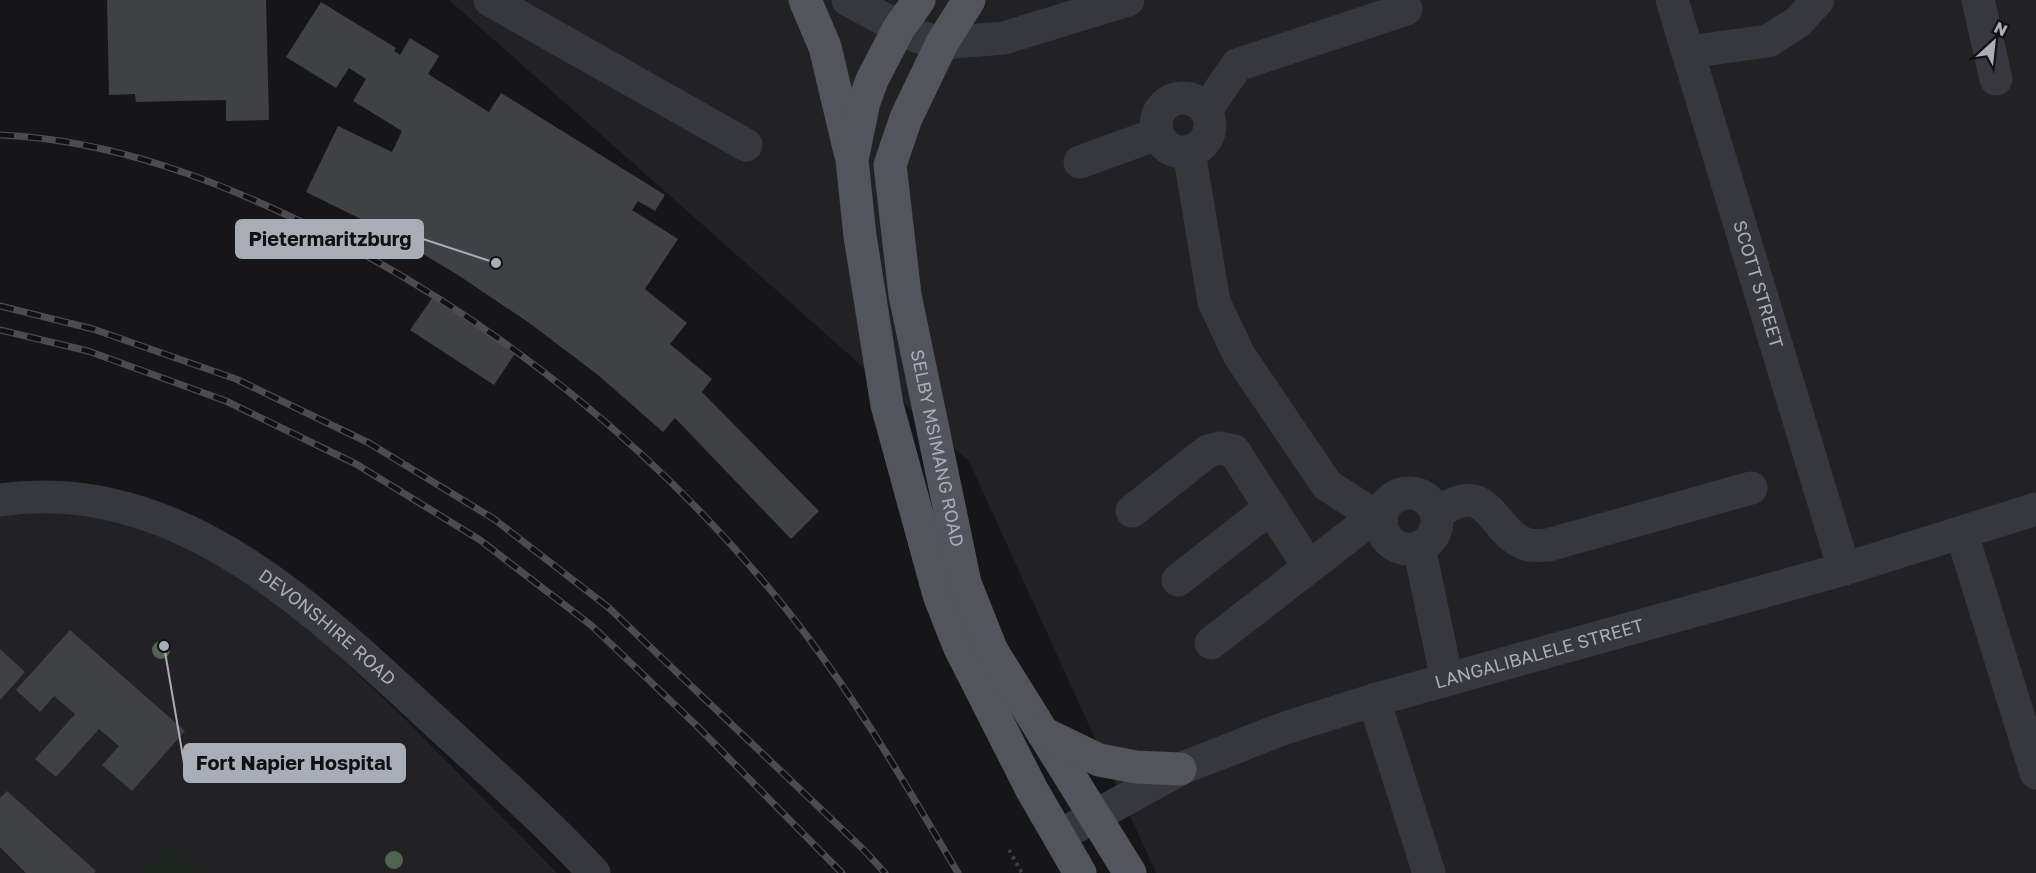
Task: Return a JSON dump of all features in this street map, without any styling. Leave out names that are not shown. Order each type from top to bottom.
[{"type":"main road","points":[[805,0],[825,47],[833,90],[852,159]]},
{"type":"main road","name":"SELBY MSIMANG ROAD","points":[[919,0],[899,28],[864,102],[852,159],[860,236],[887,405],[939,595],[984,697],[1080,873]]},
{"type":"main road","name":"SELBY MSIMANG ROAD","points":[[969,0],[942,43],[906,118],[890,165],[905,295],[965,583],[992,651],[1130,873]]},
{"type":"main road","points":[[1043,733],[1099,760],[1137,767],[1180,769]]},
{"type":"street","points":[[492,0],[746,145]]},
{"type":"street","points":[[848,0],[899,28],[942,43],[1004,38],[1128,0]]},
{"type":"street","name":"SCOTT STREET","points":[[1672,0],[1844,570]]},
{"type":"street","points":[[1688,52],[1768,41],[1798,22],[1818,0]]},
{"type":"street","points":[[1978,0],[1996,79]]},
{"type":"street","points":[[1206,110],[1237,65],[1406,9]]},
{"type":"street","points":[[1184,97],[1196,101],[1206,110],[1210,122],[1208,135],[1201,146],[1189,152],[1176,152],[1157,134],[1156,121],[1161,109],[1171,100],[1184,97]]},
{"type":"street","points":[[1080,162],[1157,134]]},
{"type":"street","points":[[1189,152],[1214,302],[1239,355],[1326,485],[1378,518],[1384,533],[1393,543],[1405,549],[1419,547],[1430,540],[1437,528],[1437,514],[1425,498],[1419,494],[1406,492],[1389,502],[1378,518],[1309,567],[1211,643]]},
{"type":"street","points":[[1132,511],[1208,451],[1220,448],[1234,451],[1309,567]]},
{"type":"street","points":[[1437,514],[1452,503],[1464,500],[1477,503],[1492,512],[1512,535],[1529,545],[1548,545],[1751,488]]},
{"type":"street","name":"DEVONSHIRE ROAD","points":[[0,500],[43,497],[84,500],[152,515],[205,538],[259,571],[318,617],[412,700],[566,842],[594,873]]},
{"type":"street","points":[[1178,580],[1270,508]]},
{"type":"street","name":"LANGALIBALELE STREET","points":[[1059,836],[1180,769],[1285,728],[1374,700],[1844,570],[2036,509]]},
{"type":"street","points":[[1962,534],[2036,773]]},
{"type":"street","points":[[1419,547],[1447,680]]},
{"type":"street","points":[[1374,700],[1429,873]]},
{"type":"path","points":[[1009,850],[1022,873]]},
{"type":"shaded area","points":[[449,0],[2036,0],[2036,873],[1156,873],[969,461]]},
{"type":"shaded area","points":[[0,501],[151,522],[255,577],[401,715],[557,873],[0,873]]},
{"type":"shaded area","points":[[172,840],[207,873],[140,873]]},
{"type":"building","points":[[107,0],[266,0],[269,120],[226,121],[226,100],[136,102],[135,94],[109,95]]},
{"type":"building","points":[[321,2],[396,48],[394,51],[400,55],[410,38],[439,56],[428,74],[489,112],[501,93],[665,195],[655,211],[638,201],[632,210],[678,239],[645,289],[687,323],[670,344],[712,379],[702,392],[819,511],[791,539],[675,418],[663,432],[598,375],[528,322],[458,275],[383,230],[306,192],[338,126],[392,152],[402,131],[353,101],[366,79],[349,68],[336,88],[286,57]]},
{"type":"building","points":[[433,297],[516,352],[494,385],[410,330]]},
{"type":"building","points":[[70,630],[185,731],[132,791],[102,765],[119,746],[99,729],[56,777],[35,759],[75,714],[54,696],[40,712],[16,690]]},
{"type":"building","points":[[0,649],[25,672],[0,700]]},
{"type":"building","points":[[7,791],[96,871],[94,873],[26,873],[0,847],[0,798]]},
{"type":"railway","points":[[0,135],[85,145],[126,155],[167,167],[247,197],[324,233],[390,269],[454,308],[516,351],[632,445],[686,497],[786,609],[855,704],[958,873]]},
{"type":"railway","points":[[0,306],[93,329],[236,379],[369,443],[494,519],[608,607],[864,850],[885,873]]},
{"type":"railway","points":[[0,330],[88,351],[226,401],[356,464],[480,540],[592,626],[697,726],[842,873]]},
{"type":"place","name":"Pietermaritzburg","points":[[496,263]]},
{"type":"place","name":"Fort Napier Hospital","points":[[164,646]]}]
